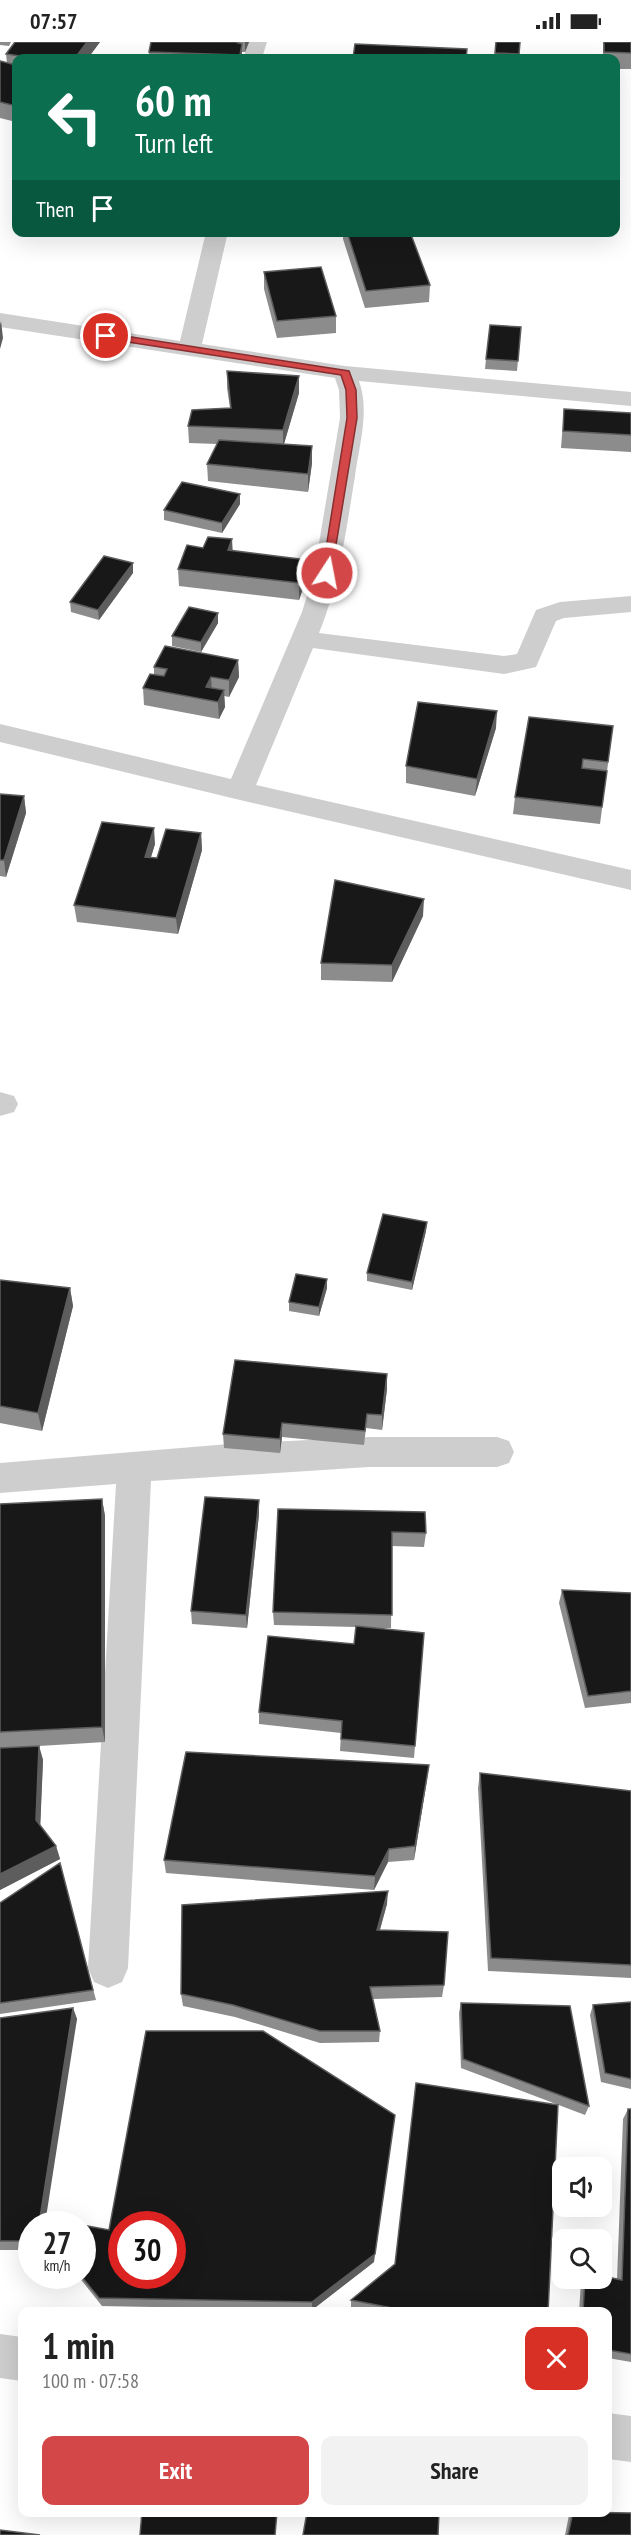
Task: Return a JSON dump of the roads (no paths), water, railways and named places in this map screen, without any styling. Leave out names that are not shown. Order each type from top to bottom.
[{"type":"street","points":[[190,348],[217,237]]},
{"type":"street","points":[[0,321],[345,373],[631,399]]},
{"type":"street","points":[[240,791],[315,612],[327,573],[352,418],[351,390],[345,373]]},
{"type":"street","points":[[304,639],[504,664],[527,661],[545,616],[560,610],[631,604]]},
{"type":"street","points":[[0,732],[240,791],[631,880]]},
{"type":"street","points":[[0,1478],[229,1459],[369,1452],[497,1452]]},
{"type":"street","points":[[108,1968],[134,1468]]},
{"type":"street","points":[[0,2356],[18,2358]]},
{"type":"street","points":[[612,2437],[631,2439]]}]
